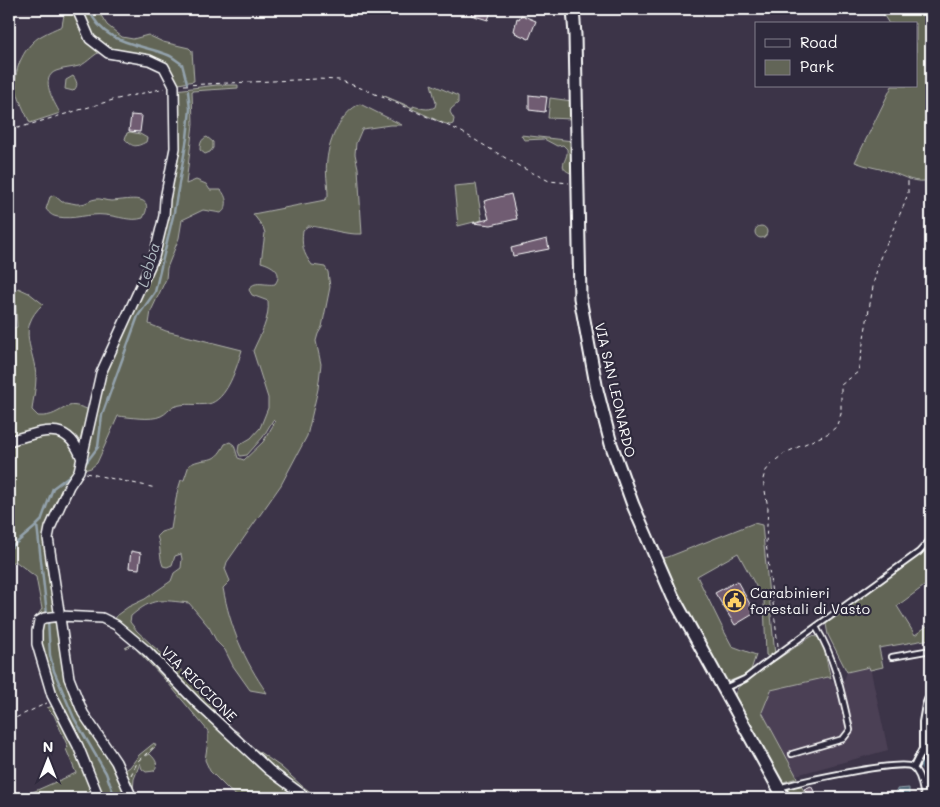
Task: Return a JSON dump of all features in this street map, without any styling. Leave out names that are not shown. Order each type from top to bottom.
[{"type":"street","points":[[77,9],[90,38],[108,53],[149,60],[164,67],[174,86],[175,148],[162,224],[154,257],[101,373],[78,473],[69,486],[50,528],[48,538],[53,617],[69,678],[83,713],[116,762],[132,798]]},
{"type":"street","name":"VIA SAN LEONARDO","points":[[573,9],[580,298],[597,390],[611,444],[632,505],[673,597],[781,793]]},
{"type":"street","points":[[9,441],[45,430],[60,432],[77,446],[82,459]]},
{"type":"street","points":[[53,617],[38,621],[36,631],[37,644],[54,700],[78,746],[100,798]]},
{"type":"street","name":"VIA RICCIONE","points":[[53,617],[102,618],[116,625],[147,652],[198,704],[269,770],[307,798]]},
{"type":"street","points":[[914,767],[923,749],[923,722],[926,705],[931,698]]},
{"type":"lane","points":[[724,689],[745,679],[920,552],[931,539]]},
{"type":"lane","points":[[792,754],[843,739],[850,730],[827,645],[816,627]]},
{"type":"lane","points":[[892,657],[931,650]]},
{"type":"lane","points":[[781,793],[804,780],[828,778],[886,765],[907,764],[914,767],[920,778],[925,798]]},
{"type":"path","points":[[9,128],[18,128],[113,100],[174,86],[317,78],[339,80],[460,131],[519,166],[549,181],[577,184]]},
{"type":"path","points":[[779,654],[766,543],[768,508],[764,479],[765,472],[772,463],[785,453],[829,432],[837,425],[841,414],[841,385],[858,372],[874,281],[880,258],[904,205],[908,193],[908,181]]},
{"type":"path","points":[[78,473],[87,473],[156,488]]},
{"type":"path","points":[[9,721],[54,700]]},
{"type":"path","points":[[126,784],[138,761],[156,745]]},
{"type":"shaded area","points":[[870,667],[888,750],[796,775],[762,713],[771,690],[828,677],[833,682],[844,680],[847,672]]},
{"type":"green space","points":[[65,9],[75,9],[102,52],[99,52],[79,66],[59,70],[51,74],[48,84],[49,90],[60,113],[30,123],[16,87],[19,65],[26,51],[35,40],[62,26]]},
{"type":"green space","points":[[78,9],[97,9],[107,25],[122,37],[133,39],[148,35],[163,42],[189,48],[192,51],[194,81],[174,85],[166,68],[101,46]]},
{"type":"green space","points":[[880,9],[931,9],[930,180],[915,181],[855,162],[891,88],[918,88],[918,22],[888,22]]},
{"type":"green space","points":[[73,76],[76,87],[73,91],[65,89],[66,80]]},
{"type":"green space","points":[[431,84],[458,96],[458,103],[450,112],[454,119],[453,124],[443,123],[382,95],[413,108],[413,106],[430,109],[435,107],[436,103]]},
{"type":"green space","points":[[217,85],[238,85],[238,88],[192,91],[193,124],[186,184],[196,180],[206,184],[210,190],[221,190],[226,199],[226,205],[221,213],[203,210],[182,220],[179,238],[167,268],[166,279],[151,311],[149,324],[166,331],[242,350],[226,390],[221,397],[208,404],[177,406],[157,417],[118,416],[97,463],[91,468],[84,470],[83,447],[78,438],[70,432],[43,428],[31,430],[9,439],[9,422],[13,402],[9,383],[9,330],[17,327],[15,293],[18,288],[29,293],[43,304],[30,322],[28,331],[36,378],[32,410],[38,416],[43,416],[51,415],[69,406],[80,406],[90,410],[100,381],[137,299],[168,200],[175,90]]},
{"type":"green space","points":[[550,98],[572,101],[572,119],[548,118]]},
{"type":"green space","points":[[360,104],[402,125],[362,129],[356,143],[355,154],[358,168],[362,234],[308,226],[303,230],[303,249],[312,265],[325,267],[328,272],[330,287],[322,327],[316,341],[321,364],[318,389],[307,436],[281,485],[227,562],[225,569],[230,581],[223,588],[234,630],[251,668],[267,693],[250,690],[209,627],[189,603],[158,601],[145,606],[131,616],[130,622],[153,646],[193,680],[201,695],[213,707],[216,714],[238,732],[245,742],[281,767],[315,795],[316,798],[309,798],[277,774],[113,623],[117,615],[128,607],[145,599],[171,581],[174,573],[181,568],[181,554],[175,556],[172,565],[163,566],[157,536],[161,532],[171,529],[177,493],[189,465],[217,456],[225,444],[230,442],[234,445],[238,458],[244,460],[263,442],[275,422],[273,420],[263,437],[247,455],[240,456],[238,451],[239,445],[251,438],[260,428],[268,408],[268,398],[253,351],[266,321],[268,301],[252,295],[249,290],[253,285],[257,284],[275,284],[278,276],[273,267],[261,262],[265,233],[263,227],[253,214],[325,200],[328,196],[326,169],[330,144],[337,128],[347,113]]},
{"type":"green space","points":[[130,132],[147,138],[146,142],[137,146],[130,144],[125,139],[127,133]]},
{"type":"green space","points":[[521,135],[573,141],[573,174],[564,169],[567,149],[563,145],[557,146],[544,139],[524,140]]},
{"type":"green space","points":[[207,137],[213,142],[213,148],[205,154],[200,150],[200,146],[202,140]]},
{"type":"green space","points":[[476,184],[482,220],[458,226],[454,186]]},
{"type":"green space","points":[[54,195],[62,202],[78,204],[98,199],[111,201],[137,199],[146,204],[146,210],[143,218],[138,219],[99,215],[70,218],[58,217],[46,209],[50,197]]},
{"type":"green space","points":[[759,226],[763,226],[767,232],[763,238],[759,238],[755,234],[755,230]]},
{"type":"green space","points":[[52,432],[73,445],[79,461],[61,491],[50,518],[46,535],[46,563],[56,612],[37,616],[42,609],[36,577],[15,561],[9,564],[9,443]]},
{"type":"green space","points":[[754,523],[762,525],[775,655],[769,657],[766,655],[764,601],[738,553],[697,576],[732,646],[756,655],[751,670],[745,675],[726,681],[719,676],[659,559]]},
{"type":"green space","points":[[931,542],[931,581],[897,606],[915,635],[931,623],[931,639],[879,648],[883,667],[870,670],[869,667],[847,672],[828,635],[826,624],[914,558]]},
{"type":"green space","points":[[56,619],[80,716],[111,764],[128,798],[102,798],[63,714],[42,658],[39,624]]},
{"type":"green space","points":[[812,636],[822,641],[831,679],[828,677],[771,690],[762,712],[797,778],[780,783],[735,702],[735,695],[738,688],[745,681]]},
{"type":"green space","points":[[134,643],[305,798],[239,798],[229,790],[210,771],[205,760],[208,731],[168,683],[132,645],[125,648]]},
{"type":"green space","points":[[55,705],[94,793],[85,798],[19,798],[76,773],[66,749],[68,747],[54,715],[47,708]]},
{"type":"green space","points":[[154,743],[156,746],[146,756],[150,754],[154,758],[157,764],[156,769],[146,772],[142,769],[140,763],[134,779],[133,791],[124,771]]},
{"type":"green space","points":[[800,784],[808,798],[788,798],[783,789]]},
{"type":"water","points":[[909,788],[909,798],[897,798],[897,789]]},
{"type":"building","points":[[473,9],[492,9],[488,20],[471,15]]},
{"type":"building","points":[[521,15],[536,21],[529,39],[514,31],[517,18],[519,19]]},
{"type":"building","points":[[529,95],[547,97],[545,112],[529,110]]},
{"type":"building","points":[[131,115],[142,116],[140,132],[129,131]]},
{"type":"building","points":[[511,194],[517,219],[491,225],[473,223],[489,219],[484,201]]},
{"type":"building","points":[[547,239],[549,249],[513,256],[511,248]]},
{"type":"building","points":[[131,551],[141,553],[139,569],[129,568]]},
{"type":"building","name":"Carabinieri forestali di Vasto","points":[[737,581],[755,613],[735,625],[715,593]]},
{"type":"building","points":[[811,786],[818,798],[810,798],[804,789]]},
{"type":"waterway","name":"Lebba","points":[[89,9],[95,21],[103,30],[113,36],[168,55],[182,64],[187,83]]},
{"type":"waterway","name":"Lebba","points":[[86,463],[98,447],[102,415],[138,316],[155,292],[174,212],[187,138],[190,109],[188,91]]},
{"type":"waterway","name":"Lebba","points":[[9,549],[41,521],[53,488],[73,473]]},
{"type":"waterway","points":[[37,525],[47,614]]},
{"type":"waterway","points":[[48,620],[50,655],[54,671],[74,718],[106,773],[115,798]]},
{"type":"waterway","points":[[931,713],[927,725],[928,748],[924,762],[924,765],[931,771]]},
{"type":"place","name":"Carabinieri forestali di Vasto","points":[[734,601]]}]
